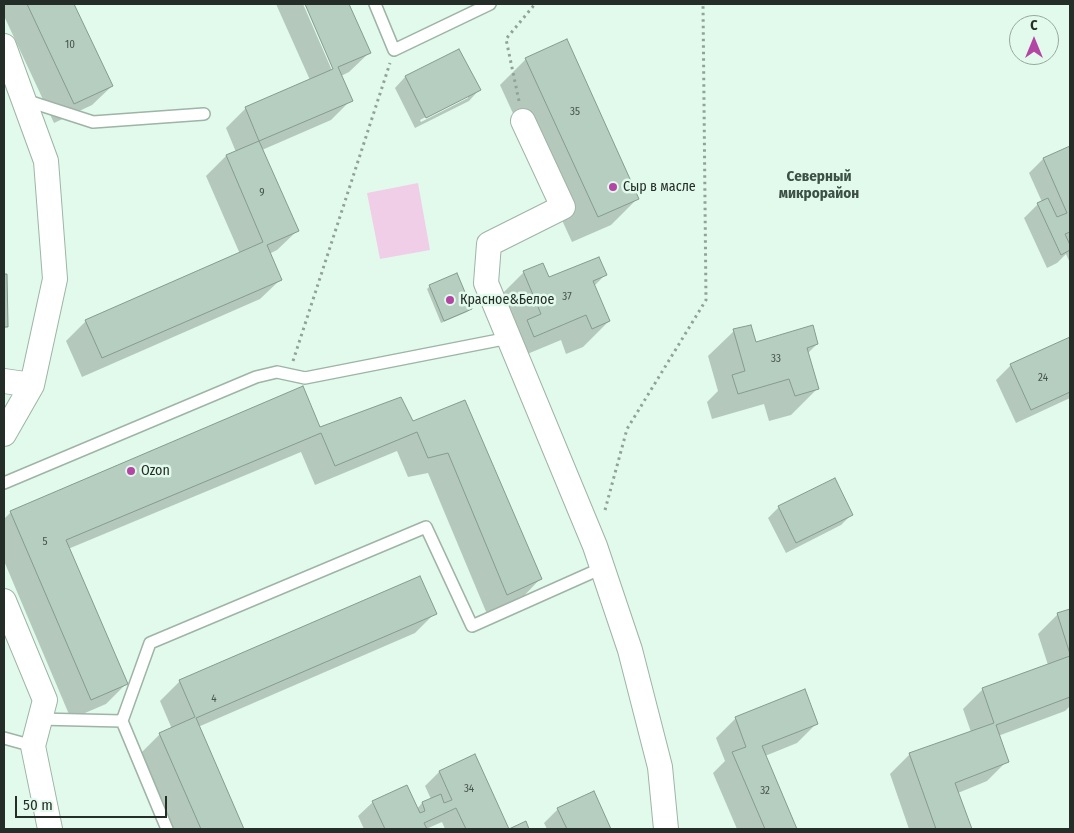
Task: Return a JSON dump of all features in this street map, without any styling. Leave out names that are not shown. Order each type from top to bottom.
[{"type":"street","points":[[4,46],[46,161],[55,279],[32,385],[4,434]]},
{"type":"street","points":[[523,121],[563,207],[489,244],[486,283],[598,557],[630,650],[660,767],[666,829]]},
{"type":"street","points":[[4,381],[32,385]]},
{"type":"street","points":[[4,601],[45,700],[33,746],[50,829]]},
{"type":"lane","points":[[375,4],[394,50],[490,4]]},
{"type":"lane","points":[[23,99],[94,122],[204,114]]},
{"type":"lane","points":[[4,483],[256,377],[277,372],[305,378],[509,338]]},
{"type":"lane","points":[[167,829],[122,721],[150,643],[426,527],[472,626],[598,557]]},
{"type":"lane","points":[[39,719],[122,721]]},
{"type":"lane","points":[[4,738],[33,746]]},
{"type":"path","points":[[523,121],[506,39],[535,4]]},
{"type":"path","points":[[598,557],[627,429],[706,300],[703,4]]},
{"type":"path","points":[[289,374],[394,50]]},
{"type":"shaded area","points":[[418,183],[430,250],[380,259],[367,193]]},
{"type":"building","points":[[27,4],[74,4],[113,86],[74,104]]},
{"type":"building","points":[[305,4],[349,4],[371,53],[338,67],[353,101],[259,141],[245,107],[333,69]]},
{"type":"building","points":[[567,39],[639,199],[598,217],[525,58]]},
{"type":"building","points":[[459,49],[481,90],[426,118],[405,76]]},
{"type":"building","points":[[259,141],[299,231],[267,245],[282,280],[102,358],[85,320],[263,242],[226,155]]},
{"type":"building","points":[[1070,146],[1070,232],[1065,234],[1070,250],[1061,255],[1037,203],[1048,198],[1057,217],[1067,213],[1043,158]]},
{"type":"building","points":[[599,257],[607,275],[593,281],[610,321],[592,329],[586,315],[534,337],[527,320],[541,314],[523,271],[543,263],[549,277]]},
{"type":"building","points":[[457,273],[472,309],[444,321],[429,285]]},
{"type":"building","points":[[4,274],[7,274],[8,327],[4,327]]},
{"type":"building","points":[[751,325],[756,342],[813,325],[818,344],[807,348],[819,389],[795,396],[789,379],[738,394],[732,375],[745,371],[733,329]]},
{"type":"building","points":[[1070,337],[1070,392],[1031,410],[1010,364]]},
{"type":"building","points":[[303,386],[320,427],[401,397],[413,421],[465,400],[542,579],[507,595],[448,453],[428,458],[417,432],[335,466],[321,433],[66,540],[128,684],[91,700],[10,511]]},
{"type":"building","points":[[835,478],[853,515],[796,543],[778,506]]},
{"type":"building","points":[[420,576],[437,614],[196,718],[244,829],[201,829],[159,733],[195,717],[179,680]]},
{"type":"building","points":[[1070,609],[1070,654],[1057,613]]},
{"type":"building","points":[[1070,656],[1070,697],[996,725],[1009,762],[955,783],[972,829],[936,829],[909,753],[994,723],[982,688]]},
{"type":"building","points":[[805,689],[818,724],[762,746],[797,829],[765,829],[732,752],[746,747],[735,717]]},
{"type":"building","points":[[475,754],[509,829],[466,829],[456,808],[424,823],[427,829],[385,829],[372,801],[407,785],[420,813],[425,811],[422,802],[441,794],[444,803],[452,800],[439,771]]},
{"type":"building","points":[[594,791],[611,829],[567,829],[557,808]]},
{"type":"building","points":[[526,821],[529,829],[509,829]]},
{"type":"place","name":"Сыр в масле","points":[[613,187]]},
{"type":"place","name":"Красное&Белое","points":[[450,300]]},
{"type":"place","name":"Ozon","points":[[131,471]]},
{"type":"district","name":"Северный микрорайон","points":[[819,186]]}]
